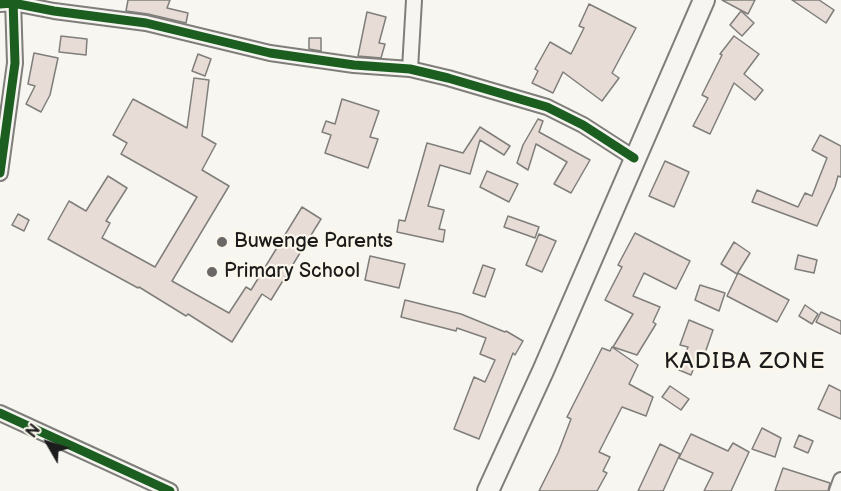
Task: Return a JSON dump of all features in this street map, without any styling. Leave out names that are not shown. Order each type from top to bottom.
[{"type":"main road","points":[[488,491],[543,371],[704,0]]},
{"type":"street","points":[[410,69],[414,0]]},
{"type":"street","points":[[0,173],[15,63],[9,3],[146,23],[270,52],[354,65],[410,69],[495,90],[547,107],[583,125],[634,158]]},
{"type":"street","points":[[0,413],[170,491]]},
{"type":"street","points":[[837,491],[841,480]]},
{"type":"building","points":[[128,0],[170,0],[167,8],[188,13],[186,23],[126,11]]},
{"type":"building","points":[[722,0],[755,0],[748,14]]},
{"type":"building","points":[[792,0],[819,0],[834,10],[826,23]]},
{"type":"building","points":[[589,4],[636,28],[612,73],[619,78],[602,101],[563,72],[553,93],[532,83],[538,71],[535,69],[550,42],[571,54],[584,28],[579,26]]},
{"type":"building","points":[[741,11],[754,23],[742,36],[730,25]]},
{"type":"building","points":[[367,12],[386,17],[379,43],[385,44],[381,58],[358,56]]},
{"type":"building","points":[[61,36],[87,39],[86,55],[59,52]]},
{"type":"building","points":[[734,36],[759,54],[744,74],[763,90],[755,100],[734,83],[710,134],[693,126],[708,98],[702,95],[722,55],[720,54]]},
{"type":"building","points":[[309,38],[321,38],[321,51],[309,49]]},
{"type":"building","points":[[34,53],[58,58],[50,95],[41,112],[26,104],[35,86],[28,84]]},
{"type":"building","points":[[198,54],[211,59],[205,76],[192,71]]},
{"type":"building","points":[[194,78],[209,80],[202,136],[216,144],[202,170],[229,186],[172,281],[229,313],[246,287],[251,290],[302,207],[321,219],[271,300],[262,294],[232,342],[188,314],[186,316],[139,287],[48,239],[69,201],[86,211],[108,176],[127,188],[106,221],[110,223],[102,238],[155,267],[197,197],[121,154],[127,143],[113,135],[133,99],[187,128]]},
{"type":"building","points":[[342,99],[379,111],[370,137],[378,139],[368,168],[325,153],[331,135],[322,132],[326,121],[335,124]]},
{"type":"building","points":[[538,119],[543,121],[539,132],[590,160],[571,193],[554,184],[567,162],[536,144],[528,170],[517,163],[523,145]]},
{"type":"building","points":[[480,127],[510,146],[504,155],[480,140],[470,174],[440,165],[428,206],[444,210],[439,229],[445,230],[443,242],[397,232],[399,220],[405,221],[427,143],[463,153]]},
{"type":"building","points":[[820,135],[841,146],[841,177],[838,176],[817,226],[752,202],[757,190],[798,207],[805,193],[812,196],[827,158],[812,150]]},
{"type":"building","points":[[665,161],[689,172],[674,207],[649,196]]},
{"type":"building","points":[[487,171],[518,184],[509,202],[480,187]]},
{"type":"building","points":[[18,214],[29,220],[24,231],[12,225]]},
{"type":"building","points":[[508,216],[539,227],[535,238],[504,227]]},
{"type":"building","points":[[635,233],[690,261],[676,289],[644,273],[633,296],[660,307],[653,322],[656,324],[637,355],[613,347],[633,314],[605,300],[622,267],[618,265]]},
{"type":"building","points":[[539,234],[556,241],[542,272],[526,265]]},
{"type":"building","points":[[734,242],[750,253],[737,274],[721,264]]},
{"type":"building","points":[[798,255],[817,260],[814,273],[795,269]]},
{"type":"building","points":[[370,256],[405,264],[399,288],[365,280]]},
{"type":"building","points":[[483,265],[495,269],[485,297],[473,293]]},
{"type":"building","points":[[738,273],[789,300],[777,322],[727,296]]},
{"type":"building","points":[[700,285],[725,293],[719,311],[695,300]]},
{"type":"building","points":[[405,300],[461,314],[506,331],[523,341],[515,355],[513,353],[479,439],[454,429],[474,377],[485,382],[495,360],[480,354],[486,338],[457,328],[456,331],[401,317]]},
{"type":"building","points":[[805,305],[818,314],[812,324],[799,316]]},
{"type":"building","points":[[821,312],[841,321],[841,334],[816,322]]},
{"type":"building","points":[[689,320],[713,330],[705,353],[700,352],[691,375],[679,370],[688,347],[680,345]]},
{"type":"building","points":[[612,347],[638,365],[629,384],[653,397],[646,416],[622,407],[599,452],[610,457],[603,471],[607,473],[597,491],[539,491],[558,453],[571,419],[567,417],[602,348],[610,351]]},
{"type":"building","points":[[829,385],[841,391],[841,419],[818,409]]},
{"type":"building","points":[[670,386],[689,399],[681,410],[662,397]]},
{"type":"building","points":[[762,428],[781,438],[775,457],[752,449]]},
{"type":"building","points":[[691,434],[728,451],[733,443],[749,452],[731,491],[704,491],[713,473],[679,458]]},
{"type":"building","points":[[799,435],[813,441],[808,453],[794,447]]},
{"type":"building","points":[[660,444],[680,454],[663,491],[638,491]]},
{"type":"building","points":[[783,468],[830,483],[828,491],[775,491]]},
{"type":"cycle path","points":[[0,173],[15,63],[13,0]]},
{"type":"cycle path","points":[[0,4],[13,3],[54,11],[146,23],[270,53],[354,65],[410,69],[448,78],[547,107],[583,125],[634,158]]},
{"type":"cycle path","points":[[0,413],[170,491]]},
{"type":"place","name":"Buwenge Parents","points":[[222,242]]},
{"type":"place","name":"Primary School","points":[[212,272]]},
{"type":"district","name":"KADIBA ZONE","points":[[745,362]]}]
